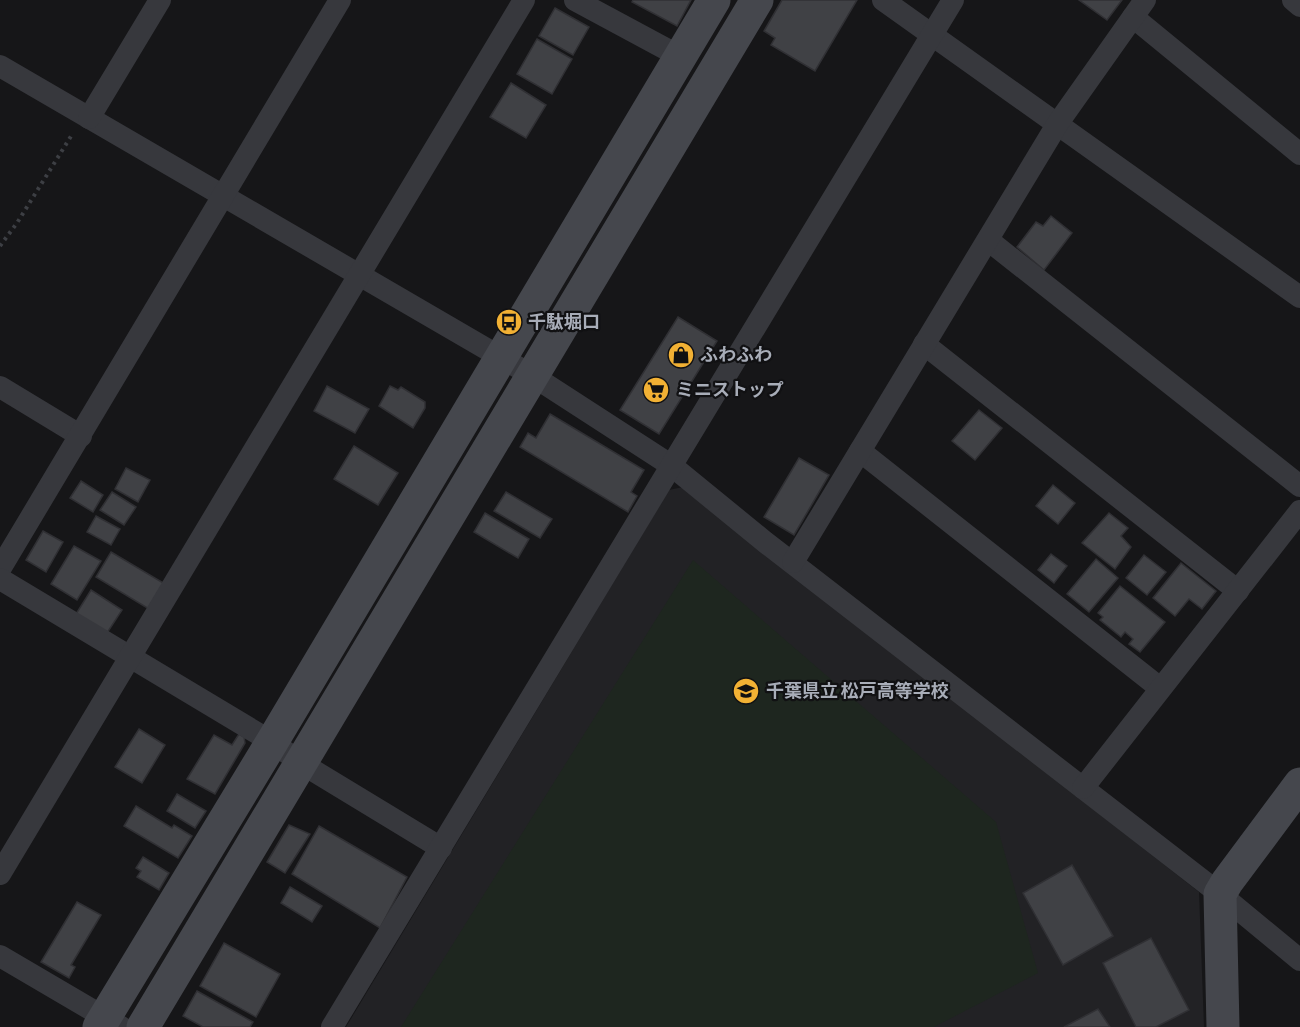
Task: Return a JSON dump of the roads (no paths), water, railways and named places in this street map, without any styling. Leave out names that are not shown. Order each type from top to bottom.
[{"type":"street","points":[[80,124],[160,0]]},
{"type":"street","points":[[0,569],[340,0]]},
{"type":"street","points":[[0,874],[524,0]]},
{"type":"street","points":[[575,0],[680,56]]},
{"type":"street","points":[[0,956],[108,1024],[272,742],[714,0]]},
{"type":"street","points":[[143,1027],[757,0]]},
{"type":"street","points":[[883,0],[1300,297]]},
{"type":"street","points":[[332,1027],[953,0]]},
{"type":"street","points":[[1293,0],[1300,6]]},
{"type":"street","points":[[793,562],[1058,123],[1139,9],[1300,154]]},
{"type":"street","points":[[0,66],[80,124],[224,196],[533,376],[672,466],[1220,894],[1300,960]]},
{"type":"street","points":[[988,240],[1300,486]]},
{"type":"street","points":[[924,344],[1238,591]]},
{"type":"street","points":[[0,387],[81,436]]},
{"type":"street","points":[[860,451],[1160,688]]},
{"type":"street","points":[[1083,788],[1300,511]]},
{"type":"street","points":[[0,579],[272,742],[301,763],[441,848]]},
{"type":"street","points":[[1223,1027],[1220,894],[1300,784]]},
{"type":"place","name":"千駄堀口","points":[[509,322]]},
{"type":"place","name":"ふわふわ","points":[[681,355]]},
{"type":"place","name":"ミニストップ","points":[[656,390]]},
{"type":"place","name":"千葉県立 松戸高等学校","points":[[746,691]]}]
